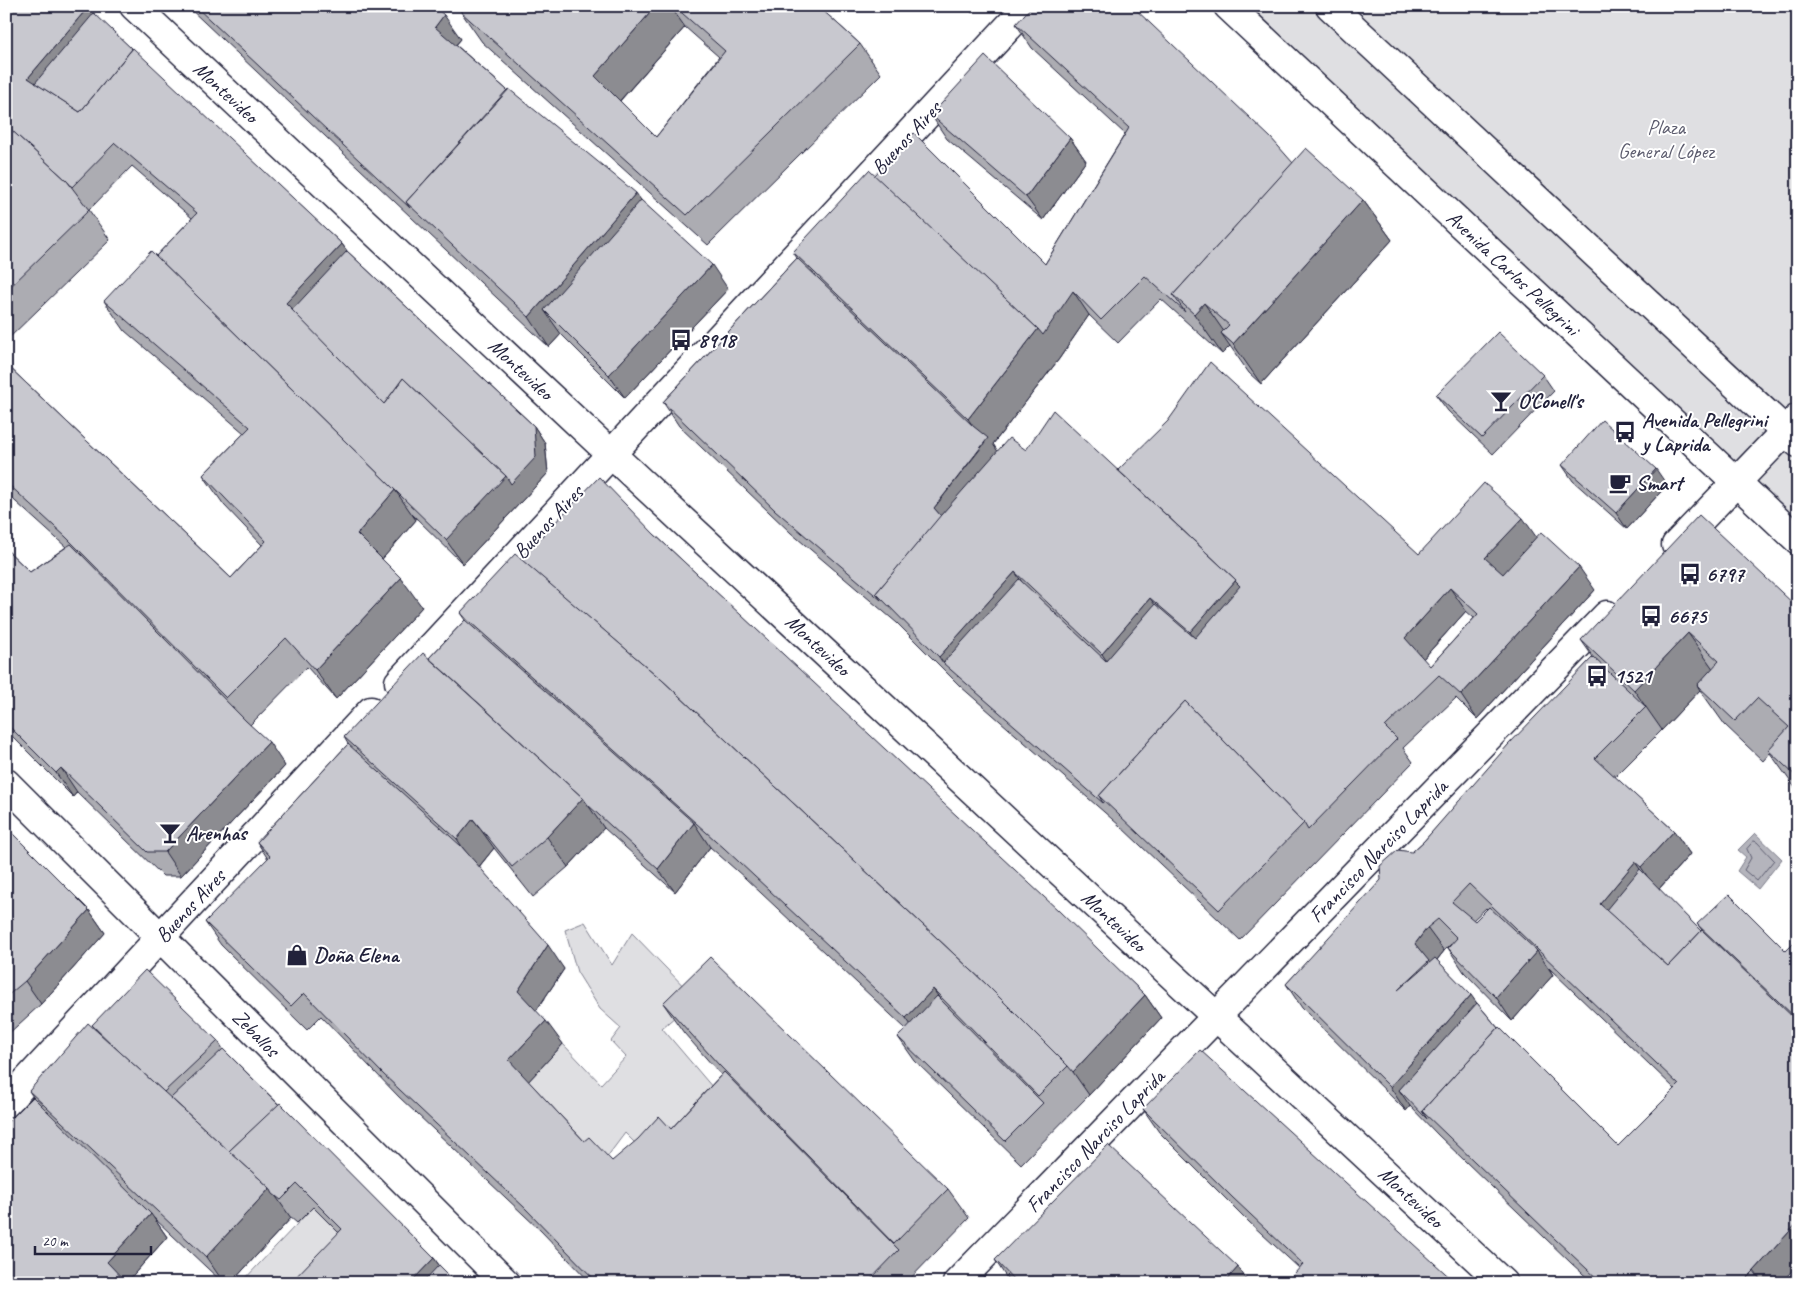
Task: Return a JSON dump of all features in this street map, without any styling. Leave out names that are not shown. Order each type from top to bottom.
[{"type":"street","name":"Montevideo","points":[[134,6],[611,454],[1503,1283]]},
{"type":"street","name":"Buenos Aires","points":[[6,1103],[1028,6]]},
{"type":"street","name":"Avenida Carlos Pellegrini","points":[[1228,6],[1798,540]]},
{"type":"street","points":[[1330,6],[1794,431],[1736,482],[1656,565]]},
{"type":"street","name":"Francisco Narciso Laprida","points":[[957,1283],[1622,600]]},
{"type":"street","name":"Zeballos","points":[[6,783],[506,1283]]},
{"type":"green space","name":"Plaza General López","points":[[1228,6],[1798,6],[1798,540]]},
{"type":"green space","points":[[585,922],[612,965],[632,933],[696,999],[662,1028],[719,1095],[654,1162],[625,1133],[601,1165],[526,1084],[563,1044],[601,1084],[626,1057],[611,1041],[621,1028],[600,1009],[577,972],[565,930]]},
{"type":"green space","points":[[313,1207],[358,1252],[329,1283],[241,1283]]},
{"type":"water","points":[[1755,833],[1782,859],[1758,889],[1737,871],[1746,857],[1738,850]]},
{"type":"building","points":[[6,6],[89,6],[28,78],[80,112],[133,48],[342,244],[286,303],[384,404],[403,378],[506,476],[446,540],[156,256],[197,213],[115,143],[72,187],[6,125]]},
{"type":"building","points":[[195,6],[434,6],[444,15],[435,27],[507,90],[406,202],[410,208]]},
{"type":"building","points":[[466,6],[656,6],[595,76],[656,137],[725,51],[674,6],[818,6],[860,44],[687,215],[461,12]]},
{"type":"building","points":[[1032,6],[1132,6],[1271,138],[1293,163],[1173,295],[1185,312],[1145,276],[1101,320],[1073,291],[1043,335],[874,176],[914,133],[1045,264],[1129,128],[1016,24]]},
{"type":"building","points":[[94,13],[132,49],[80,112],[35,83]]},
{"type":"building","points":[[985,56],[1070,138],[1026,197],[931,115]]},
{"type":"building","points":[[509,89],[636,193],[529,317],[406,202]]},
{"type":"building","points":[[6,125],[67,181],[89,210],[6,291]]},
{"type":"building","points":[[1306,148],[1363,200],[1233,344],[1221,333],[1229,325],[1204,303],[1194,314],[1173,295]]},
{"type":"building","points":[[869,170],[1038,329],[968,419],[793,252]]},
{"type":"building","points":[[641,200],[712,265],[609,375],[544,310]]},
{"type":"building","points":[[151,251],[395,490],[357,534],[401,578],[315,670],[286,638],[226,698],[66,537],[6,482],[6,364],[231,578],[266,541],[203,475],[250,427],[104,301]]},
{"type":"building","points":[[347,251],[534,426],[536,457],[511,484],[506,476],[403,378],[384,404],[292,310]]},
{"type":"building","points":[[797,258],[973,426],[988,438],[934,508],[941,516],[876,593],[881,600],[775,510],[663,402]]},
{"type":"building","name":"O'Conell's","points":[[1498,332],[1543,375],[1482,438],[1436,395]]},
{"type":"building","points":[[1210,362],[1419,554],[1484,483],[1523,518],[1485,558],[1503,574],[1541,532],[1579,567],[1461,695],[1439,675],[1385,727],[1397,739],[1308,830],[1304,823],[1185,701],[1099,796],[1103,803],[943,663],[1019,579],[1106,661],[1155,604],[1195,638],[1240,586],[1236,580],[1118,470],[1168,421]],"holes":[[[1450,588],[1478,614],[1430,666],[1405,638]]]},
{"type":"building","points":[[1053,410],[1236,580],[1190,632],[1150,598],[1102,654],[1015,572],[939,657],[876,593],[1009,438],[1026,450]]},
{"type":"building","name":"Smart","points":[[1602,420],[1656,469],[1616,513],[1562,465]]},
{"type":"building","points":[[599,477],[654,534],[1058,910],[1145,995],[1073,1072],[987,985],[662,680],[520,559]]},
{"type":"building","points":[[1699,515],[1798,608],[1798,778],[1768,750],[1789,727],[1757,698],[1735,721],[1697,685],[1719,661],[1688,633],[1634,690],[1581,640]]},
{"type":"building","points":[[71,544],[269,742],[165,852],[147,852],[61,768],[56,773],[6,723],[6,549],[30,572]]},
{"type":"building","points":[[515,554],[662,680],[987,985],[1068,1066],[1038,1096],[933,989],[906,1018],[724,848],[460,613]]},
{"type":"building","points":[[465,620],[694,823],[658,869],[429,658]]},
{"type":"building","points":[[423,653],[583,798],[547,837],[512,867],[473,819],[457,839],[344,737]]},
{"type":"building","points":[[1593,657],[1646,707],[1595,758],[1674,831],[1641,867],[1635,862],[1600,904],[1668,966],[1702,930],[1798,1022],[1798,1222],[1742,1283],[1602,1283],[1422,1111],[1499,1027],[1618,1146],[1679,1085],[1469,884],[1452,902],[1475,921],[1489,907],[1537,951],[1496,997],[1448,948],[1457,938],[1438,919],[1427,928],[1415,944],[1429,961],[1398,990],[1435,958],[1471,995],[1390,1087],[1286,984],[1381,880],[1380,866],[1398,850],[1412,852],[1424,841],[1508,745]]},
{"type":"building","points":[[1185,701],[1304,823],[1219,910],[1099,796]]},
{"type":"building","points":[[348,744],[461,846],[548,945],[518,991],[546,1021],[509,1060],[584,1141],[589,1137],[612,1161],[638,1139],[659,1116],[671,1129],[724,1072],[899,1250],[867,1283],[598,1283],[525,1208],[383,1074],[304,993],[291,1006],[205,922],[270,856],[257,842]]},
{"type":"building","points":[[1798,823],[1798,840],[1790,831]]},
{"type":"building","points":[[6,827],[89,910],[25,981],[6,997]]},
{"type":"building","points":[[1640,869],[1701,931],[1668,966],[1606,910]]},
{"type":"building","points":[[1729,894],[1786,951],[1798,939],[1798,1020],[1697,924]]},
{"type":"building","points":[[710,957],[948,1189],[894,1244],[719,1065],[663,1003]]},
{"type":"building","points":[[145,970],[218,1041],[164,1092],[92,1025]]},
{"type":"building","points":[[937,996],[1043,1103],[1005,1141],[898,1037]]},
{"type":"building","points":[[1477,1003],[1498,1028],[1422,1111],[1427,1119],[1399,1090]]},
{"type":"building","points":[[88,1023],[270,1188],[206,1257],[29,1091]]},
{"type":"building","points":[[223,1049],[279,1105],[229,1151],[171,1098]]},
{"type":"building","points":[[1200,1050],[1456,1283],[1286,1283],[1303,1264],[1143,1109]]},
{"type":"building","points":[[33,1097],[151,1214],[107,1262],[127,1283],[6,1283],[6,1124]]},
{"type":"building","points":[[280,1103],[434,1258],[410,1283],[290,1283],[342,1229],[297,1184],[281,1200],[229,1151]]},
{"type":"building","points":[[1108,1145],[1238,1267],[1224,1283],[1017,1283],[995,1260]]},
{"type":"building","points":[[439,1265],[457,1283],[422,1283]]},
{"type":"place","name":"8918","points":[[681,340]]},
{"type":"place","name":"O'Conell's","points":[[1501,401]]},
{"type":"place","name":"Avenida Pellegrini y Laprida","points":[[1625,432]]},
{"type":"place","name":"Smart","points":[[1620,483]]},
{"type":"place","name":"6797","points":[[1690,574]]},
{"type":"place","name":"6675","points":[[1651,616]]},
{"type":"place","name":"1521","points":[[1597,676]]},
{"type":"place","name":"Arenhas","points":[[170,833]]},
{"type":"place","name":"Doña Elena","points":[[297,955]]}]
